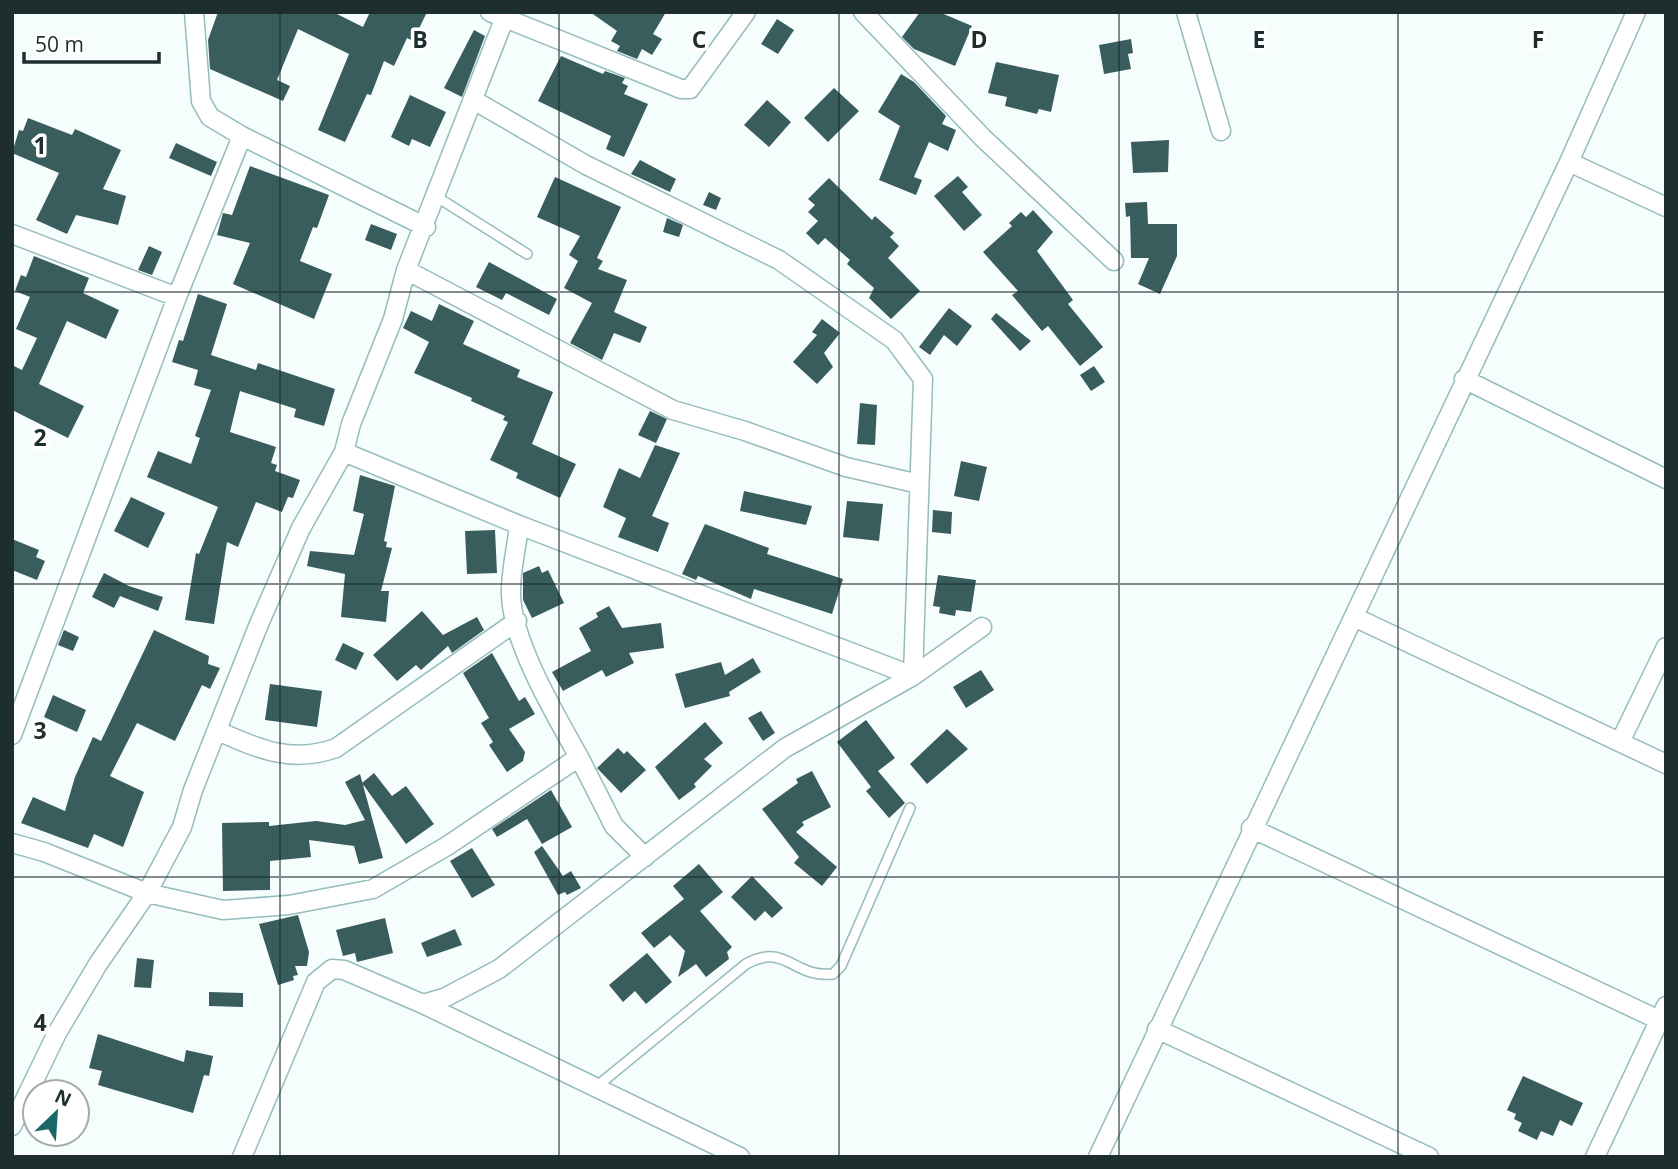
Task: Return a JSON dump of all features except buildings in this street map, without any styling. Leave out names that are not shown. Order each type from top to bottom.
[{"type":"street","points":[[194,12],[201,101],[210,117],[242,136],[426,227]]},
{"type":"street","points":[[12,1126],[57,1033],[98,964],[146,892],[182,827],[193,790],[259,624],[301,528],[344,453],[351,424],[393,318],[406,270],[426,227],[475,101],[501,14],[681,89],[690,89],[746,12]]},
{"type":"street","points":[[863,12],[984,138],[1114,261]]},
{"type":"street","points":[[1186,12],[1221,131]]},
{"type":"street","points":[[1098,1157],[1251,828],[1569,162],[1636,12]]},
{"type":"street","points":[[475,101],[586,165],[779,260],[894,340],[923,379],[913,676]]},
{"type":"street","points":[[12,735],[177,297],[242,136]]},
{"type":"street","points":[[1569,162],[1666,207]]},
{"type":"street","points":[[12,234],[177,297]]},
{"type":"street","points":[[406,270],[673,410],[745,431],[856,470],[919,484]]},
{"type":"street","points":[[1464,379],[1666,480]]},
{"type":"street","points":[[344,453],[519,525],[913,676]]},
{"type":"street","points":[[519,525],[511,596],[517,621],[542,689],[614,826],[645,857]]},
{"type":"street","points":[[1354,617],[1666,764]]},
{"type":"street","points":[[218,731],[263,751],[283,756],[324,753],[336,748],[517,621]]},
{"type":"street","points":[[423,1004],[446,997],[499,969],[785,748],[913,676],[982,627]]},
{"type":"street","points":[[1619,742],[1666,647]]},
{"type":"street","points":[[12,843],[44,852],[146,892],[223,910],[289,905],[373,889],[447,846],[579,757]]},
{"type":"street","points":[[1251,828],[1663,1013],[1595,1157]]},
{"type":"street","points":[[242,1157],[322,974],[332,969],[344,970],[423,1004],[740,1157]]},
{"type":"street","points":[[1157,1029],[1429,1157]]},
{"type":"lane","points":[[437,197],[527,254]]},
{"type":"lane","points":[[595,1089],[746,964],[761,956],[771,954],[816,976],[833,974],[841,966],[910,807]]}]
